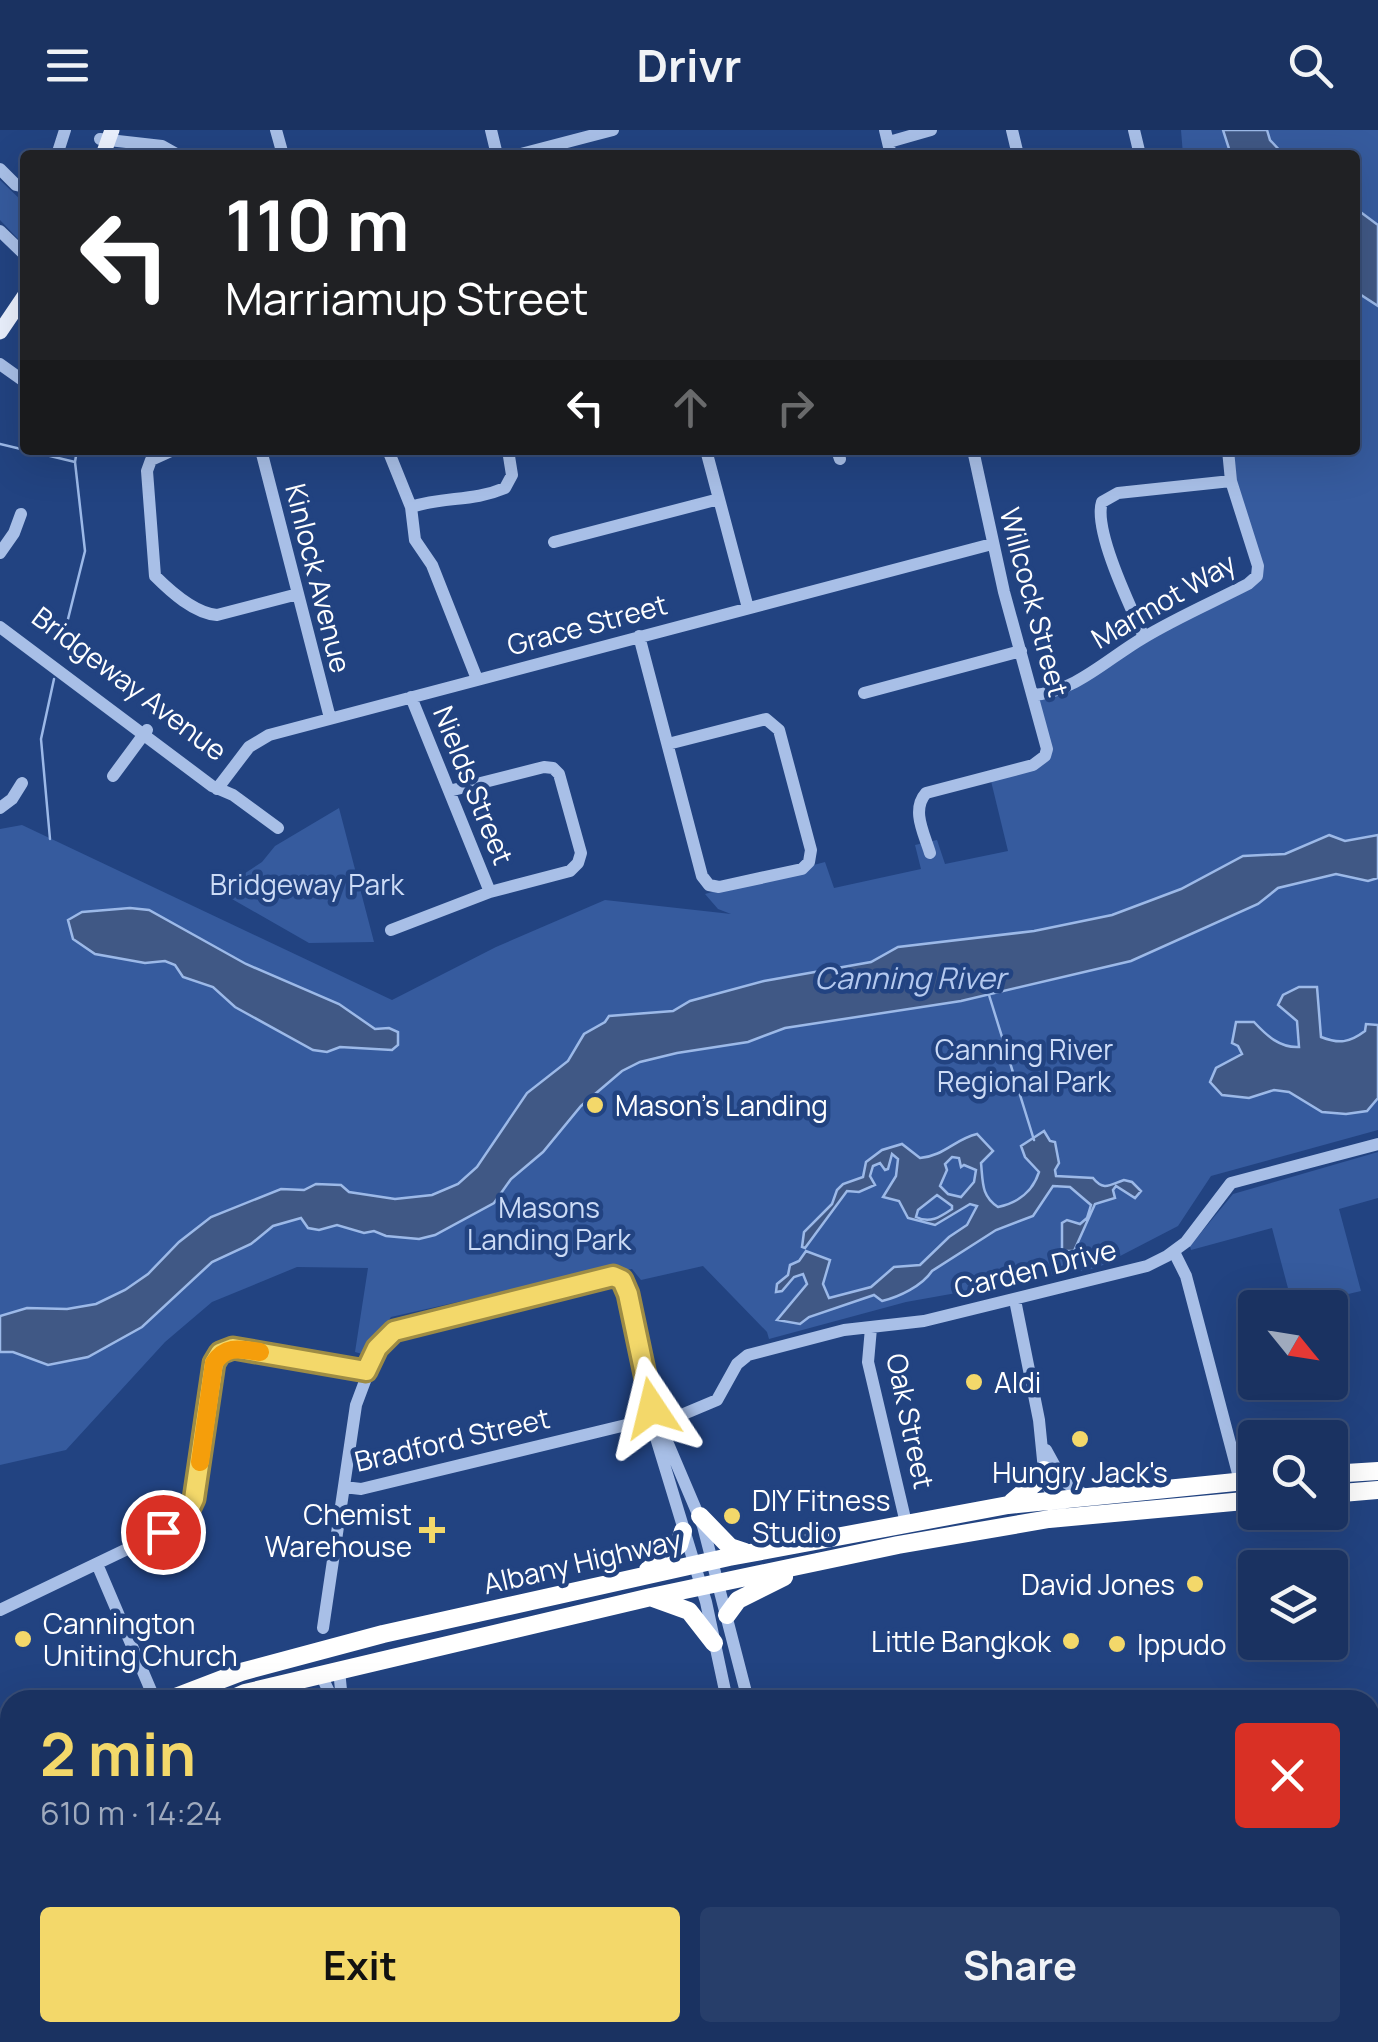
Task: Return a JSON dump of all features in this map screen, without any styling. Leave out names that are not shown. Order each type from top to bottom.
[{"type":"highway","points":[[1008,1505],[1041,1478],[1044,1470]]},
{"type":"highway","points":[[1348,1472],[1378,1470]]},
{"type":"highway","name":"Albany Highway","points":[[194,1690],[241,1672],[383,1634],[751,1552],[1008,1505],[1058,1502],[1085,1494],[1238,1482]]},
{"type":"highway","points":[[1348,1492],[1378,1490]]},
{"type":"highway","name":"Albany Highway","points":[[264,1690],[651,1597],[978,1530],[1086,1514],[1238,1501]]},
{"type":"highway","points":[[700,1516],[730,1547],[751,1552]]},
{"type":"highway","points":[[640,1576],[680,1545],[683,1531]]},
{"type":"highway","points":[[728,1614],[738,1600],[811,1563]]},
{"type":"highway","points":[[651,1597],[689,1611],[714,1643]]},
{"type":"main road","points":[[0,317],[20,288]]},
{"type":"main road","points":[[0,332],[20,302]]},
{"type":"street","points":[[535,150],[610,130]]},
{"type":"street","points":[[889,147],[931,130]]},
{"type":"street","points":[[105,139],[169,150]]},
{"type":"street","points":[[0,170],[20,186]]},
{"type":"street","points":[[0,231],[20,249]]},
{"type":"street","points":[[162,455],[151,460],[147,471],[155,576],[166,588],[204,614],[217,615],[298,594]]},
{"type":"street","name":"Kinlock Avenue","points":[[261,455],[330,718]]},
{"type":"street","points":[[390,455],[411,508],[415,540],[432,565],[477,679]]},
{"type":"street","points":[[411,508],[450,497],[480,498],[505,488],[512,474],[509,455]]},
{"type":"street","points":[[707,455],[748,608]]},
{"type":"street","name":"Willcock Street","points":[[930,854],[918,811],[919,801],[926,793],[1033,766],[1046,756],[1047,749],[970,455]]},
{"type":"street","name":"Marmot Way","points":[[1033,696],[1058,692],[1144,637],[1248,584],[1256,576],[1258,566],[1231,481],[1228,455]]},
{"type":"street","points":[[1144,637],[1101,522],[1102,502],[1118,494],[1231,481]]},
{"type":"street","points":[[554,542],[719,500]]},
{"type":"street","points":[[0,553],[21,514]]},
{"type":"street","name":"Grace Street","points":[[222,788],[255,742],[269,734],[992,544]]},
{"type":"street","name":"Bridgeway Avenue","points":[[0,617],[278,828]]},
{"type":"street","name":"Bridgeway Avenue","points":[[0,627],[146,731]]},
{"type":"street","points":[[638,636],[702,876],[709,885],[719,888],[802,868],[809,862],[812,850],[774,723],[766,719],[668,744]]},
{"type":"street","points":[[864,693],[1021,652]]},
{"type":"street","name":"Nields Street","points":[[411,697],[490,892]]},
{"type":"street","points":[[113,776],[146,731]]},
{"type":"street","points":[[391,930],[490,892],[570,870],[578,863],[581,852],[560,774],[553,768],[449,792]]},
{"type":"street","points":[[0,808],[12,799],[22,783]]},
{"type":"street","name":"Carden Drive","points":[[658,1417],[717,1400],[737,1364],[748,1355],[844,1330],[924,1321],[1146,1266],[1174,1252],[1197,1230],[1232,1184],[1378,1144]]},
{"type":"street","points":[[1174,1252],[1186,1276],[1238,1448]]},
{"type":"street","points":[[323,1628],[356,1405],[377,1348],[394,1331],[605,1277],[622,1280],[658,1417],[683,1484],[700,1516],[702,1562]]},
{"type":"street","points":[[1015,1300],[1043,1443],[1044,1470],[1058,1502],[1086,1514]]},
{"type":"street","name":"Oak Street","points":[[870,1328],[868,1362],[906,1523]]},
{"type":"street","points":[[0,1610],[173,1528],[186,1516],[194,1499],[214,1363],[220,1353],[233,1348],[366,1371]]},
{"type":"street","points":[[658,1417],[683,1531],[728,1614],[746,1690]]},
{"type":"street","name":"Bradford Street","points":[[344,1487],[361,1489],[658,1417]]},
{"type":"street","points":[[1043,1443],[1063,1481],[1085,1494]]},
{"type":"street","points":[[97,1564],[151,1690]]},
{"type":"street","points":[[710,1586],[714,1643],[725,1690]]},
{"type":"street","points":[[330,1672],[332,1690]]},
{"type":"street","points":[[330,1672],[338,1690]]},
{"type":"green space","name":"Canning River Regional Park","points":[[1181,130],[1378,130],[1378,1130],[1211,1176],[1178,1226],[1097,1268],[906,1302],[769,1339],[767,1332],[703,1266],[641,1280],[632,1269],[587,1273],[391,1317],[366,1355],[355,1352],[368,1268],[297,1267],[212,1302],[165,1342],[66,1450],[0,1465],[0,829],[22,825],[392,1000],[496,947],[605,900],[731,914],[718,909],[705,894],[825,862],[834,888],[921,869],[915,845],[937,840],[945,864],[1008,851],[991,781],[1048,757],[1035,703],[1260,575],[1238,499],[1231,455],[1360,455],[1360,150],[1183,150]]},
{"type":"green space","points":[[0,180],[20,199],[19,240],[0,220]]},
{"type":"green space","name":"Bridgeway Park","points":[[339,808],[374,942],[309,943],[218,891],[262,862],[275,846]]},
{"type":"green space","points":[[1378,1152],[1378,1198],[1339,1209],[1361,1291],[1348,1294],[1348,1290],[1288,1290],[1272,1228],[1191,1250],[1190,1246],[1233,1194]]},
{"type":"water","points":[[1223,130],[1267,130],[1279,150],[1229,150]]},
{"type":"water","points":[[1360,212],[1378,225],[1378,306],[1360,294]]},
{"type":"water","name":"Canning River","points":[[1329,835],[1345,841],[1378,835],[1378,878],[1368,881],[1336,874],[1278,888],[1258,904],[1131,961],[961,1001],[785,1028],[748,1042],[640,1062],[622,1071],[581,1106],[543,1152],[511,1179],[494,1203],[435,1235],[419,1239],[386,1236],[337,1225],[319,1230],[308,1228],[301,1218],[273,1226],[251,1244],[212,1262],[142,1327],[88,1357],[48,1365],[13,1352],[0,1352],[0,1316],[27,1308],[67,1309],[96,1304],[148,1274],[211,1217],[281,1189],[341,1185],[349,1192],[395,1199],[432,1195],[458,1184],[477,1167],[527,1093],[568,1061],[584,1034],[609,1016],[673,1011],[690,1001],[764,981],[871,962],[898,947],[1034,931],[1112,915],[1181,889],[1243,856],[1285,854]]},
{"type":"water","points":[[149,910],[246,964],[339,1004],[375,1029],[398,1032],[398,1045],[392,1050],[313,1050],[235,1007],[213,987],[183,977],[175,965],[95,954],[73,939],[68,920],[82,912]]},
{"type":"water","points":[[1299,987],[1317,987],[1321,1037],[1344,1041],[1365,1031],[1366,1024],[1378,1025],[1378,1098],[1367,1111],[1322,1112],[1289,1092],[1274,1090],[1249,1098],[1222,1095],[1210,1082],[1216,1068],[1242,1054],[1232,1043],[1236,1022],[1254,1022],[1274,1040],[1299,1047],[1297,1021],[1278,1005],[1283,995]]},
{"type":"water","points":[[1044,1131],[1055,1142],[1059,1163],[1056,1176],[1093,1178],[1104,1186],[1124,1180],[1141,1191],[1135,1198],[1116,1186],[1115,1198],[1095,1204],[1074,1251],[1062,1251],[1062,1223],[1067,1220],[1080,1224],[1087,1218],[1091,1205],[1070,1187],[1053,1186],[1033,1216],[996,1230],[903,1294],[882,1301],[874,1295],[809,1317],[800,1324],[777,1320],[807,1284],[803,1274],[794,1277],[782,1291],[776,1292],[777,1284],[806,1251],[830,1260],[823,1284],[829,1298],[871,1287],[894,1267],[920,1265],[967,1225],[977,1206],[970,1204],[935,1225],[908,1218],[899,1201],[883,1197],[896,1176],[898,1159],[892,1154],[888,1169],[880,1163],[873,1166],[870,1176],[875,1185],[859,1192],[847,1191],[802,1247],[804,1232],[832,1204],[837,1190],[863,1177],[866,1162],[882,1150],[902,1144],[920,1158],[928,1157],[977,1134],[993,1151],[981,1163],[982,1176],[986,1193],[998,1207],[1024,1195],[1039,1172],[1021,1146]],"holes":[[[952,1157],[959,1158],[961,1167],[976,1170],[974,1182],[961,1197],[948,1194],[940,1186],[947,1170],[945,1164]],[[937,1195],[952,1209],[930,1220],[916,1217],[918,1210]]]},
{"type":"waterway","points":[[0,444],[20,449]]},
{"type":"waterway","points":[[46,455],[75,462]]},
{"type":"waterway","points":[[61,647],[85,551],[76,455]]},
{"type":"waterway","points":[[50,839],[41,739],[54,679]]},
{"type":"waterway","name":"Canning River","points":[[989,995],[1034,1140]]},
{"type":"slow traffic","points":[[200,1462],[214,1363],[220,1353],[233,1348],[260,1352]]},
{"type":"place","name":"Mason's Landing","points":[[595,1105]]},
{"type":"place","name":"Aldi","points":[[974,1382]]},
{"type":"place","name":"Hungry Jack's","points":[[1080,1439]]},
{"type":"place","name":"DIY Fitness Studio","points":[[732,1516]]},
{"type":"place","name":"Chemist Warehouse","points":[[432,1530]]},
{"type":"place","name":"David Jones","points":[[1195,1584]]},
{"type":"place","name":"Cannington Uniting Church","points":[[23,1639]]},
{"type":"place","name":"Little Bangkok","points":[[1071,1641]]},
{"type":"place","name":"Ippudo","points":[[1117,1644]]},
{"type":"route","points":[[163,1532],[186,1516],[194,1499],[214,1363],[220,1353],[233,1348],[366,1371],[377,1348],[394,1331],[613,1276],[622,1280],[628,1294],[652,1408]]},
{"type":"park label","name":"Masons Landing Park","points":[[549,1223]]}]
